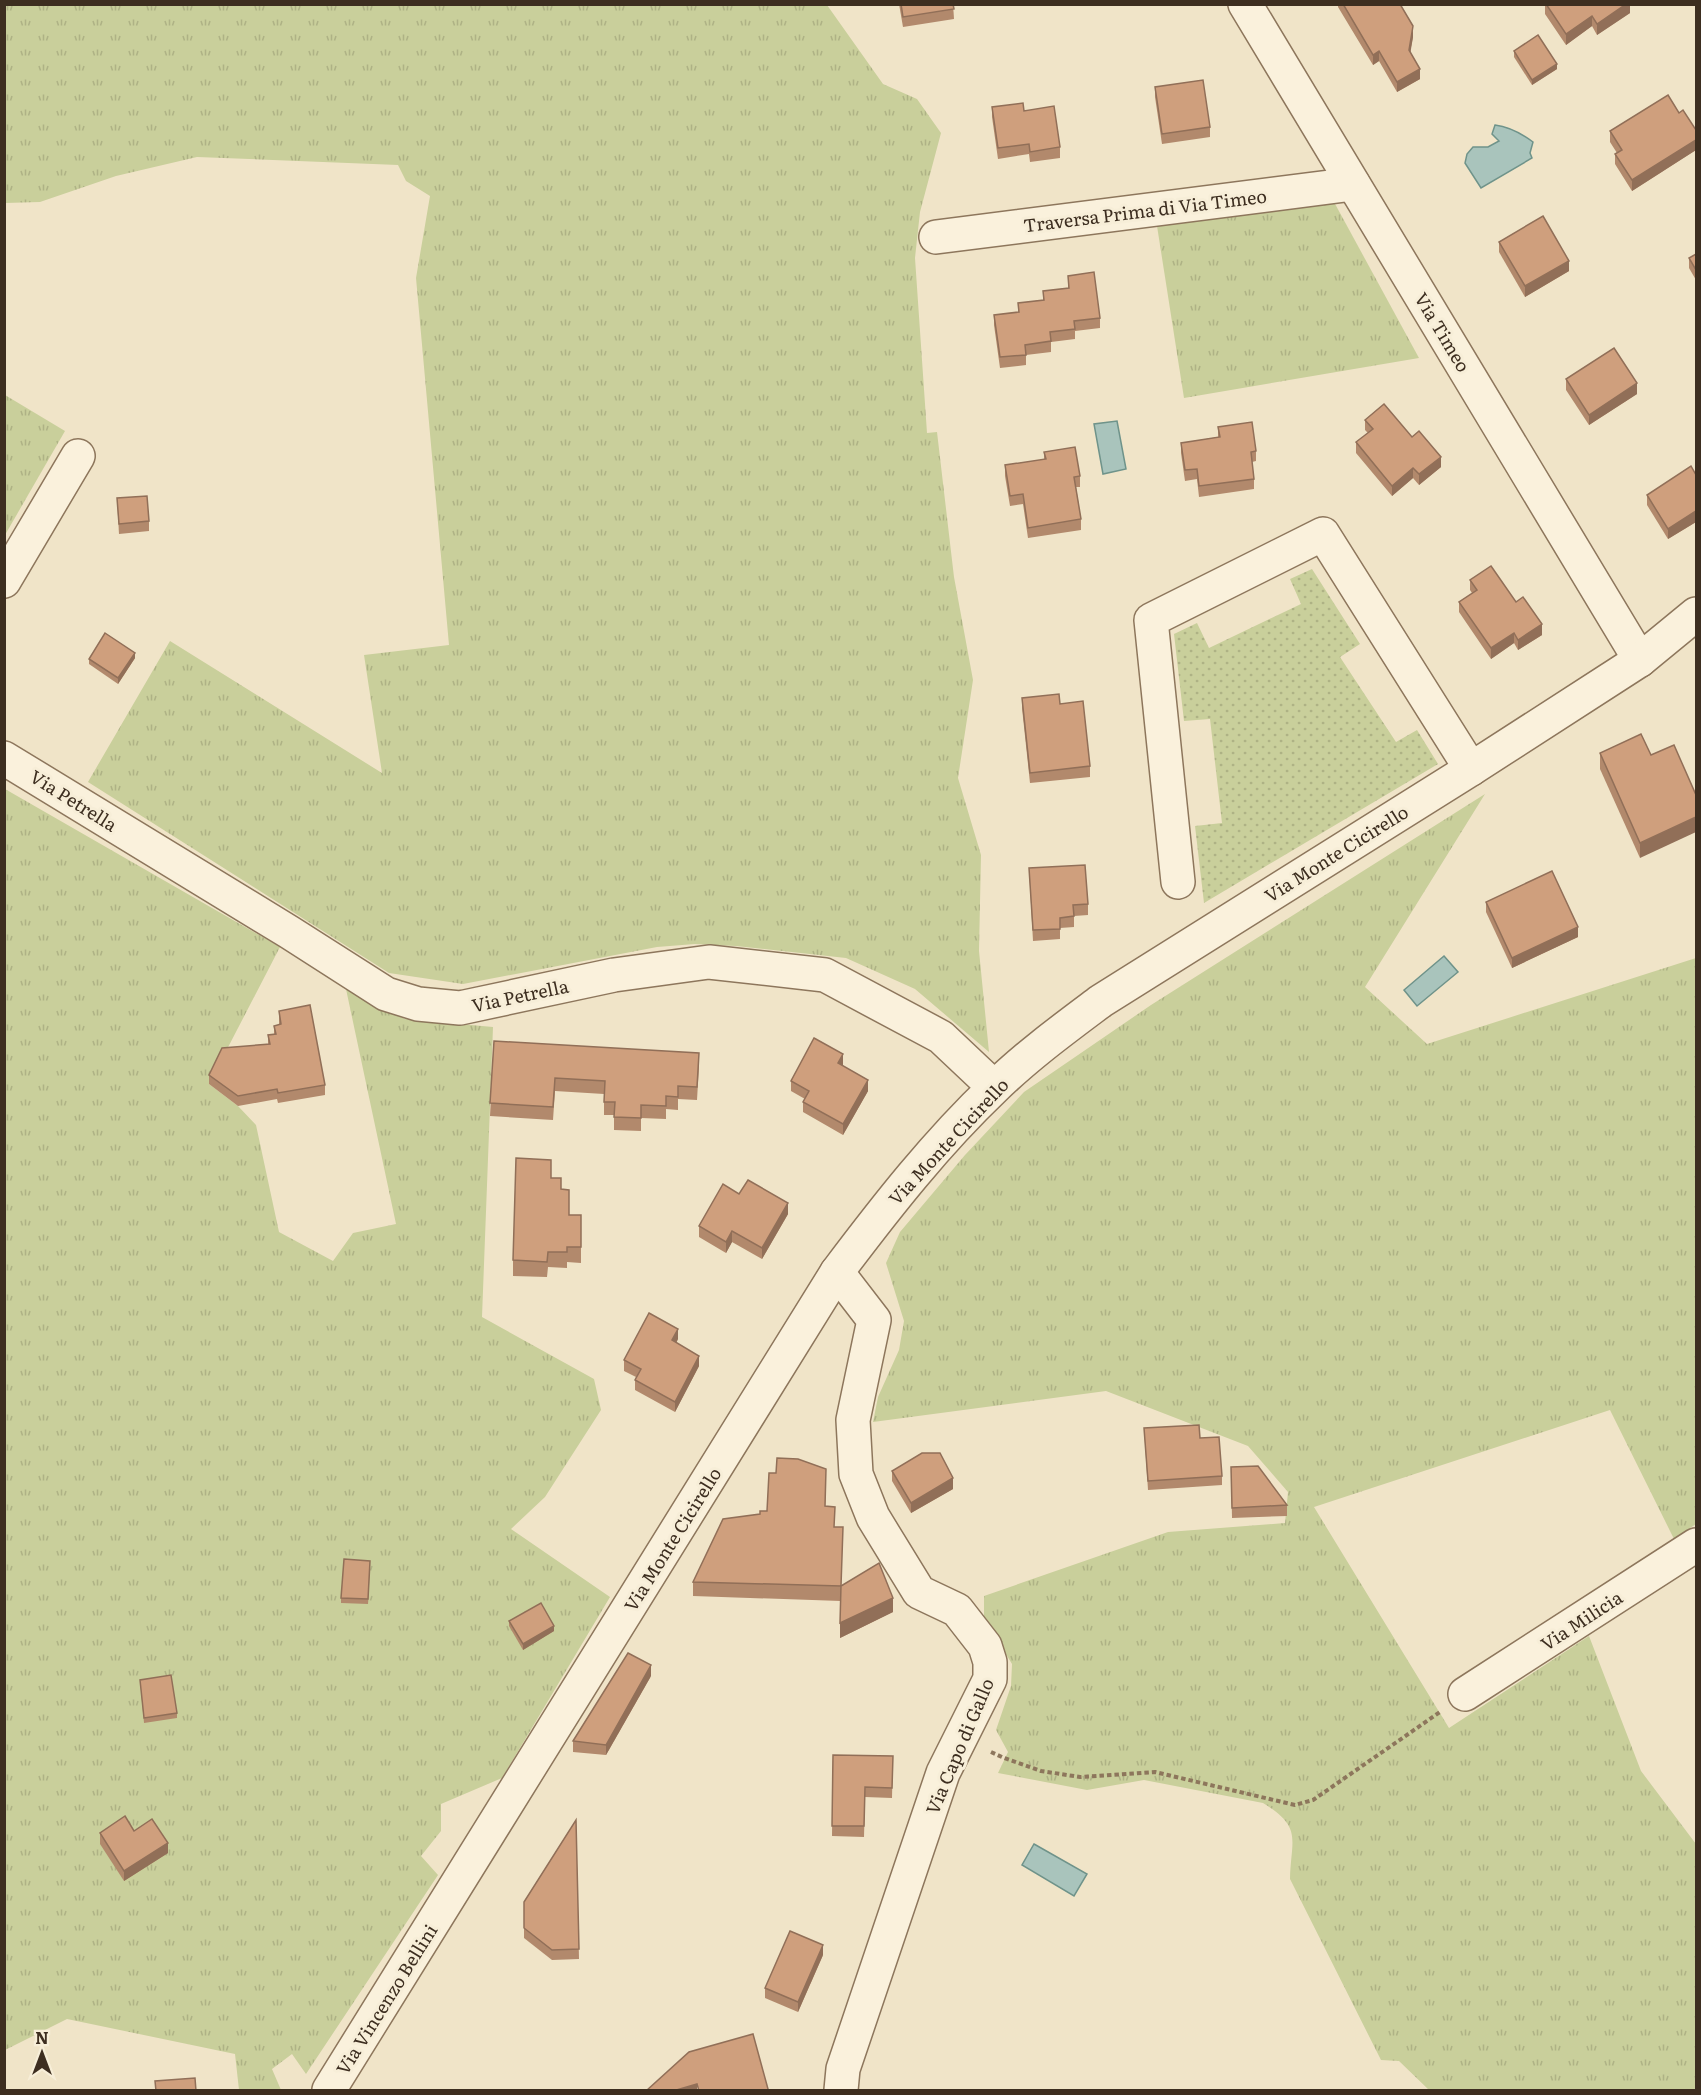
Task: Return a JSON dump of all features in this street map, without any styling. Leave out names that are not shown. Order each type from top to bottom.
[{"type":"street","name":"Via Timeo","points":[[1245,4],[1640,660]]},
{"type":"street","name":"Traversa Prima di Via Timeo","points":[[936,237],[1353,183]]},
{"type":"street","points":[[4,581],[78,456]]},
{"type":"street","points":[[1178,882],[1151,620],[1323,534],[1471,769]]},
{"type":"street","name":"Via Monte Cicirello","points":[[443,1907],[837,1272],[882,1211],[944,1138],[994,1087],[1047,1041],[1101,1001],[1640,660],[1696,614]]},
{"type":"street","name":"Via Petrella","points":[[4,758],[386,994],[418,1004],[460,1008],[614,975],[709,962],[825,975],[941,1036],[994,1087]]},
{"type":"street","name":"Via Capo di Gallo","points":[[837,1272],[874,1320],[853,1420],[856,1474],[873,1517],[919,1592],[957,1610],[985,1646],[990,1662],[990,1679],[944,1773],[843,2069],[841,2091]]},
{"type":"street","name":"Via Milicia","points":[[1465,1694],[1696,1545]]},
{"type":"street","name":"Via Vincenzo Bellini","points":[[329,2091],[443,1907]]},
{"type":"path","points":[[962,1736],[1004,1758],[1041,1771],[1080,1777],[1155,1772],[1294,1805],[1312,1800],[1465,1694]]},
{"type":"green space","points":[[4,5],[827,5],[883,84],[917,99],[941,133],[920,212],[915,258],[927,433],[937,432],[954,577],[973,680],[958,778],[981,855],[979,951],[989,1052],[915,989],[846,958],[695,944],[657,947],[463,984],[389,973],[88,782],[170,641],[382,773],[364,655],[449,645],[416,278],[430,196],[406,181],[398,165],[197,157],[116,176],[40,202],[5,203]]},
{"type":"green space","points":[[1334,202],[1419,358],[1184,398],[1157,226]]},
{"type":"green space","points":[[5,395],[65,431],[5,535]]},
{"type":"green space","points":[[1312,569],[1360,644],[1340,657],[1396,742],[1417,730],[1438,764],[1204,903],[1195,826],[1222,823],[1210,719],[1184,721],[1174,634],[1197,623],[1209,648],[1301,604],[1290,579]]},
{"type":"green space","points":[[5,789],[280,947],[209,1084],[238,1106],[256,1125],[279,1232],[333,1261],[353,1233],[396,1224],[346,989],[405,1019],[493,1027],[482,1317],[594,1379],[601,1410],[545,1497],[511,1529],[610,1597],[502,1778],[441,1804],[441,1831],[421,1856],[438,1875],[306,2074],[292,2054],[272,2069],[281,2090],[239,2090],[235,2054],[67,2019],[5,2050]]},
{"type":"green space","points":[[1485,794],[1365,987],[1427,1044],[1696,958],[1696,1524],[1674,1539],[1610,1410],[1314,1507],[1449,1728],[1589,1636],[1641,1771],[1696,1844],[1696,2090],[1429,2090],[1399,2061],[1381,2060],[1290,1879],[1292,1835],[1289,1827],[1276,1812],[1263,1803],[1144,1780],[1087,1790],[998,1773],[1008,1752],[996,1730],[1011,1686],[1012,1664],[984,1618],[984,1596],[1168,1532],[1285,1523],[1288,1492],[1248,1446],[1106,1391],[873,1422],[878,1397],[899,1350],[904,1321],[886,1263],[900,1232],[965,1155],[1024,1092],[1151,1005]]},
{"type":"water","points":[[1495,125],[1515,131],[1533,142],[1530,153],[1532,158],[1481,188],[1465,163],[1467,154],[1473,147],[1488,147],[1499,141],[1492,134]]},
{"type":"water","points":[[1117,421],[1126,469],[1103,474],[1094,424]]},
{"type":"water","points":[[1444,956],[1458,972],[1417,1006],[1404,990]]},
{"type":"water","points":[[1034,1844],[1087,1874],[1074,1896],[1022,1865]]},
{"type":"building","points":[[901,4],[953,4],[954,9],[903,17]]},
{"type":"building","points":[[1343,4],[1400,4],[1413,26],[1409,50],[1420,69],[1397,82],[1379,51],[1373,55]]},
{"type":"building","points":[[1546,4],[1626,4],[1597,24],[1592,16],[1566,34]]},
{"type":"building","points":[[1538,35],[1557,64],[1532,80],[1514,51]]},
{"type":"building","points":[[1203,80],[1210,127],[1162,134],[1155,87]]},
{"type":"building","points":[[1668,95],[1679,113],[1683,110],[1696,130],[1696,140],[1632,180],[1615,154],[1622,150],[1610,131]]},
{"type":"building","points":[[1023,103],[1024,111],[1054,106],[1060,147],[1030,152],[1029,144],[998,148],[992,107]]},
{"type":"building","points":[[1543,216],[1569,261],[1525,286],[1499,242]]},
{"type":"building","points":[[1696,254],[1696,270],[1689,258]]},
{"type":"building","points":[[1094,272],[1100,318],[1074,321],[1075,329],[1050,332],[1051,341],[1025,345],[1026,355],[1000,357],[994,315],[1019,312],[1018,303],[1044,300],[1043,291],[1069,288],[1068,276]]},
{"type":"building","points":[[1614,348],[1637,383],[1589,415],[1566,379]]},
{"type":"building","points":[[1384,404],[1412,437],[1419,431],[1441,457],[1419,474],[1413,468],[1392,486],[1356,442],[1373,429],[1365,420]]},
{"type":"building","points":[[1252,422],[1256,451],[1251,452],[1254,479],[1199,486],[1197,469],[1185,470],[1181,443],[1220,437],[1218,427]]},
{"type":"building","points":[[1075,447],[1080,476],[1074,477],[1081,519],[1028,528],[1023,494],[1010,496],[1005,465],[1046,459],[1044,452]]},
{"type":"building","points":[[1691,466],[1696,475],[1696,511],[1668,529],[1647,495]]},
{"type":"building","points":[[147,496],[149,521],[119,524],[117,498]]},
{"type":"building","points":[[1491,566],[1516,602],[1523,597],[1542,624],[1518,640],[1514,633],[1491,648],[1459,602],[1477,590],[1470,580]]},
{"type":"building","points":[[105,633],[135,653],[118,678],[89,659]]},
{"type":"building","points":[[1059,694],[1060,704],[1083,701],[1090,766],[1030,773],[1022,698]]},
{"type":"building","points":[[1641,734],[1651,755],[1674,745],[1696,795],[1696,817],[1640,843],[1600,753]]},
{"type":"building","points":[[1085,865],[1088,904],[1073,905],[1074,916],[1060,918],[1060,929],[1033,930],[1029,868]]},
{"type":"building","points":[[1552,871],[1578,927],[1512,958],[1486,902]]},
{"type":"building","points":[[310,1005],[325,1085],[278,1093],[277,1089],[238,1096],[209,1075],[222,1048],[270,1044],[268,1035],[276,1034],[274,1026],[281,1024],[279,1011]]},
{"type":"building","points":[[814,1038],[843,1054],[838,1063],[868,1080],[843,1124],[803,1102],[809,1091],[791,1081]]},
{"type":"building","points":[[494,1041],[699,1053],[697,1087],[678,1086],[678,1097],[666,1096],[666,1106],[641,1105],[641,1118],[614,1117],[615,1102],[604,1102],[605,1081],[555,1078],[553,1107],[490,1103]]},
{"type":"building","points":[[516,1158],[551,1160],[551,1178],[561,1178],[561,1189],[569,1190],[569,1215],[581,1215],[581,1247],[567,1247],[567,1252],[548,1252],[547,1262],[513,1260]]},
{"type":"building","points":[[748,1180],[788,1203],[762,1248],[732,1231],[726,1242],[699,1226],[723,1184],[739,1194]]},
{"type":"building","points":[[649,1313],[678,1329],[672,1340],[699,1356],[675,1402],[635,1380],[641,1369],[624,1360]]},
{"type":"building","points":[[1199,1425],[1200,1438],[1219,1437],[1222,1476],[1148,1481],[1144,1428]]},
{"type":"building","points":[[922,1453],[940,1453],[953,1478],[911,1503],[892,1471]]},
{"type":"building","points":[[777,1458],[798,1459],[826,1469],[825,1506],[835,1507],[834,1527],[843,1527],[841,1586],[693,1582],[723,1519],[767,1511],[769,1473],[776,1473]]},
{"type":"building","points":[[1258,1466],[1287,1505],[1232,1508],[1231,1467]]},
{"type":"building","points":[[344,1559],[370,1561],[368,1599],[341,1598]]},
{"type":"building","points":[[879,1563],[893,1598],[840,1623],[841,1586]]},
{"type":"building","points":[[541,1603],[554,1626],[523,1644],[509,1621]]},
{"type":"building","points":[[628,1653],[651,1665],[606,1745],[573,1741]]},
{"type":"building","points":[[171,1675],[177,1713],[144,1718],[140,1680]]},
{"type":"building","points":[[833,1755],[893,1756],[892,1788],[865,1787],[864,1826],[832,1826]]},
{"type":"building","points":[[125,1816],[134,1831],[152,1819],[168,1843],[124,1871],[100,1833]]},
{"type":"building","points":[[576,1820],[579,1949],[552,1950],[524,1928],[524,1902]]},
{"type":"building","points":[[790,1931],[823,1945],[798,2002],[765,1988]]},
{"type":"building","points":[[753,2034],[768,2089],[765,2091],[699,2091],[697,2084],[673,2091],[646,2091],[689,2052]]},
{"type":"building","points":[[195,2078],[196,2091],[156,2091],[155,2081]]}]
